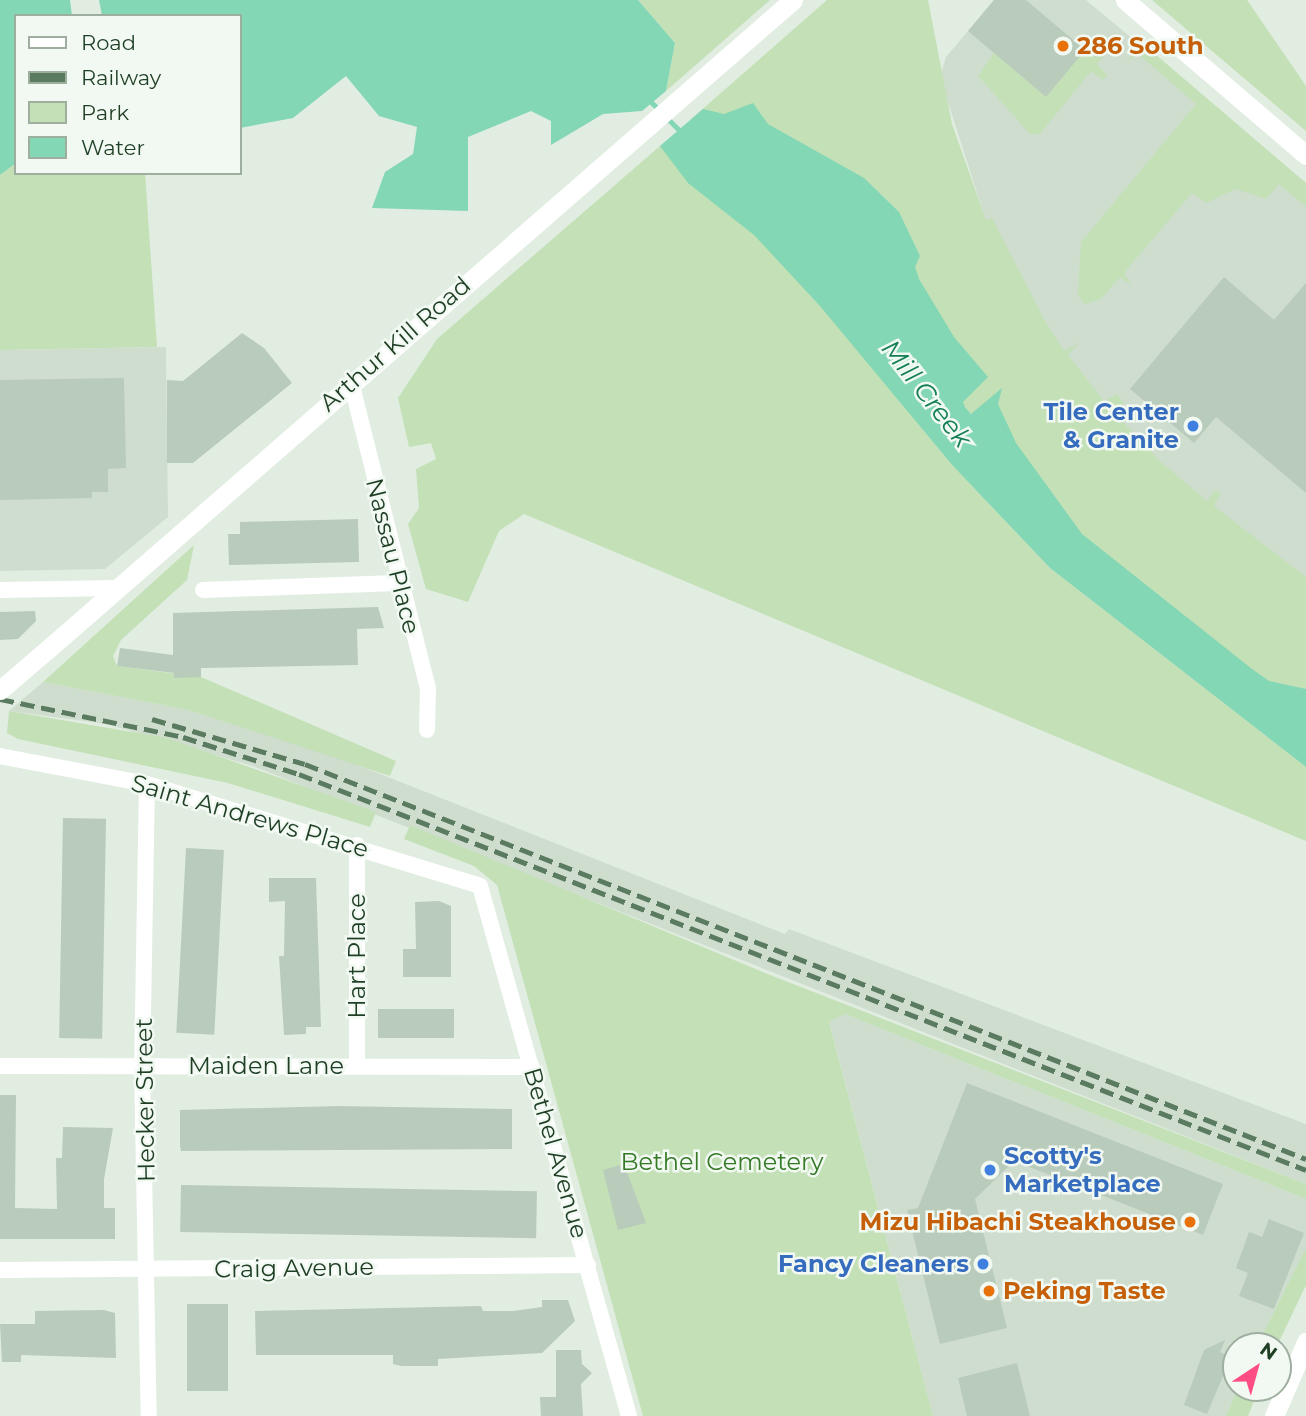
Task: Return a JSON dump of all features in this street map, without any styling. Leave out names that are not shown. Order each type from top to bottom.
[{"type":"street","name":"Arthur Kill Road","points":[[0,690],[793,0]]},
{"type":"street","points":[[1125,0],[1306,155]]},
{"type":"street","name":"Nassau Place","points":[[351,382],[397,583],[428,688],[427,730]]},
{"type":"street","points":[[203,590],[397,583]]},
{"type":"street","points":[[0,590],[115,588]]},
{"type":"street","name":"Saint Andrews Place","points":[[4,755],[147,784],[357,845],[483,890]]},
{"type":"street","name":"Hecker Street","points":[[147,784],[142,1066],[149,1269],[149,1416]]},
{"type":"street","name":"Hart Place","points":[[356,1066],[357,845]]},
{"type":"street","name":"Bethel Avenue","points":[[483,890],[629,1416]]},
{"type":"street","name":"Maiden Lane","points":[[0,1066],[532,1067]]},
{"type":"street","name":"Craig Avenue","points":[[0,1270],[588,1265]]},
{"type":"street","points":[[1274,1416],[1306,1342]]},
{"type":"shaded area","points":[[994,0],[1086,0],[1306,183],[1306,584],[1193,499],[1051,345],[986,221],[940,77],[946,57]]},
{"type":"shaded area","points":[[166,347],[168,517],[105,569],[0,571],[0,350]]},
{"type":"shaded area","points":[[43,682],[189,710],[312,747],[785,934],[789,929],[1306,1124],[1306,1184],[253,766],[106,724],[9,711]]},
{"type":"shaded area","points":[[845,1014],[1306,1199],[1306,1249],[1264,1332],[1222,1332],[1222,1402],[1232,1402],[1226,1416],[933,1416],[829,1021]]},
{"type":"green space","points":[[638,0],[770,0],[666,91],[675,43]]},
{"type":"green space","points":[[827,0],[928,0],[952,124],[986,220],[992,218],[1044,319],[1064,351],[1079,343],[1068,355],[1104,401],[1117,394],[1124,403],[1114,413],[1161,462],[1207,501],[1215,490],[1221,493],[1214,506],[1306,577],[1306,724],[1120,583],[965,407],[690,120]]},
{"type":"green space","points":[[1152,0],[1247,0],[1306,86],[1306,131]]},
{"type":"green space","points":[[1141,42],[1306,183],[1306,207],[1279,184],[1266,199],[1236,189],[1206,203],[1192,193],[1124,273],[1132,286],[1120,277],[1101,299],[1085,304],[1078,295],[1081,242],[1196,104],[1137,53],[1126,63]]},
{"type":"green space","points":[[1089,45],[1103,57],[1097,64],[1107,75],[1103,80],[1091,71],[1040,134],[1030,134],[978,76],[994,53],[1046,97]]},
{"type":"green space","points":[[667,140],[747,216],[953,466],[1050,568],[1306,767],[1306,841],[524,514],[499,531],[468,602],[426,589],[408,524],[419,508],[416,469],[436,459],[431,443],[409,447],[398,398],[437,339]]},
{"type":"green space","points":[[14,164],[14,175],[145,175],[157,347],[0,350],[0,175]]},
{"type":"green space","points":[[194,545],[187,580],[121,640],[113,656],[117,666],[201,677],[396,761],[390,776],[189,710],[43,682]]},
{"type":"green space","points":[[9,711],[167,738],[376,812],[370,827],[228,783],[18,739],[7,733]]},
{"type":"green space","name":"Bethel Cemetery","points":[[410,825],[765,973],[1306,1184],[1306,1199],[845,1014],[829,1022],[933,1416],[643,1416],[497,885],[474,866],[404,839]]},
{"type":"green space","points":[[1306,1248],[1306,1285],[1284,1332],[1264,1332]]},
{"type":"green space","points":[[1232,1402],[1254,1402],[1248,1416],[1226,1416]]},
{"type":"water","points":[[0,0],[70,0],[72,14],[14,14],[14,164],[0,175]]},
{"type":"water","points":[[99,0],[638,0],[675,43],[666,91],[642,111],[603,114],[551,145],[551,121],[531,111],[468,137],[468,211],[372,208],[385,172],[413,154],[417,127],[379,116],[346,76],[293,118],[242,128],[242,14],[102,14]]},
{"type":"water","points":[[753,103],[768,124],[864,178],[899,212],[920,256],[915,267],[919,279],[954,337],[988,377],[963,402],[965,407],[971,414],[1002,388],[998,404],[1016,443],[1082,534],[1269,681],[1306,689],[1306,767],[1050,568],[953,466],[820,306],[754,235],[688,183],[660,146],[703,109],[724,114]]},
{"type":"building","points":[[994,0],[1026,0],[1085,50],[1046,97],[968,31]]},
{"type":"building","points":[[1224,277],[1274,320],[1306,283],[1306,493],[1216,417],[1194,443],[1130,389]]},
{"type":"building","points":[[242,333],[264,348],[292,383],[193,463],[167,463],[167,380],[183,381]]},
{"type":"building","points":[[124,378],[126,468],[108,469],[108,492],[92,492],[92,498],[0,500],[0,380]]},
{"type":"building","points":[[358,519],[359,562],[229,565],[228,534],[240,534],[240,522]]},
{"type":"building","points":[[378,607],[384,628],[357,629],[358,665],[201,668],[201,677],[174,678],[174,673],[117,666],[120,648],[173,655],[173,613]]},
{"type":"building","points":[[35,611],[36,621],[18,639],[0,640],[0,612]]},
{"type":"building","points":[[63,818],[106,819],[102,1039],[59,1038]]},
{"type":"building","points":[[186,848],[224,850],[214,1035],[176,1033]]},
{"type":"building","points":[[269,878],[316,878],[321,1027],[306,1027],[306,1034],[284,1035],[279,956],[284,956],[285,901],[269,902]]},
{"type":"building","points":[[439,901],[451,906],[451,977],[403,977],[403,949],[416,949],[415,902]]},
{"type":"building","points":[[378,1009],[454,1009],[454,1038],[378,1038]]},
{"type":"building","points":[[967,1083],[1223,1184],[1203,1235],[1014,1161],[975,1199],[1007,1328],[940,1344],[907,1210],[918,1208]]},
{"type":"building","points":[[0,1095],[16,1095],[15,1208],[57,1209],[56,1158],[62,1158],[63,1127],[113,1128],[104,1179],[104,1208],[115,1208],[115,1239],[0,1239]]},
{"type":"building","points":[[338,1106],[512,1109],[512,1149],[181,1151],[180,1110]]},
{"type":"building","points":[[624,1164],[646,1223],[618,1230],[603,1170]]},
{"type":"building","points":[[181,1185],[537,1191],[536,1238],[180,1232]]},
{"type":"building","points":[[1269,1219],[1304,1233],[1274,1309],[1239,1296],[1248,1273],[1236,1268],[1249,1232],[1262,1237]]},
{"type":"building","points":[[542,1300],[568,1300],[575,1321],[542,1353],[438,1359],[438,1366],[401,1366],[393,1364],[393,1355],[256,1355],[255,1311],[481,1306],[483,1311],[513,1311],[542,1307]]},
{"type":"building","points":[[187,1304],[228,1304],[228,1391],[187,1391]]},
{"type":"building","points":[[104,1310],[115,1313],[116,1358],[21,1355],[21,1362],[2,1362],[0,1324],[35,1324],[35,1311]]},
{"type":"building","points":[[1222,1341],[1222,1378],[1207,1414],[1184,1405],[1204,1350]]},
{"type":"building","points":[[556,1350],[581,1350],[582,1364],[592,1373],[581,1384],[583,1416],[541,1416],[540,1397],[556,1397]]},
{"type":"building","points":[[1017,1363],[1030,1416],[967,1416],[958,1378]]},
{"type":"waterway","name":"Mill Creek","points":[[648,99],[683,134]]},
{"type":"railway","points":[[0,699],[183,737],[299,774],[1306,1170]]},
{"type":"railway","points":[[152,719],[305,764],[1306,1159]]},
{"type":"place","name":"286 South","points":[[1063,46]]},
{"type":"place","name":"Tile Center & Granite","points":[[1193,426]]},
{"type":"place","name":"Scotty's Marketplace","points":[[990,1170]]},
{"type":"place","name":"Mizu Hibachi Steakhouse","points":[[1190,1222]]},
{"type":"place","name":"Fancy Cleaners","points":[[983,1264]]},
{"type":"place","name":"Peking Taste","points":[[989,1291]]}]
